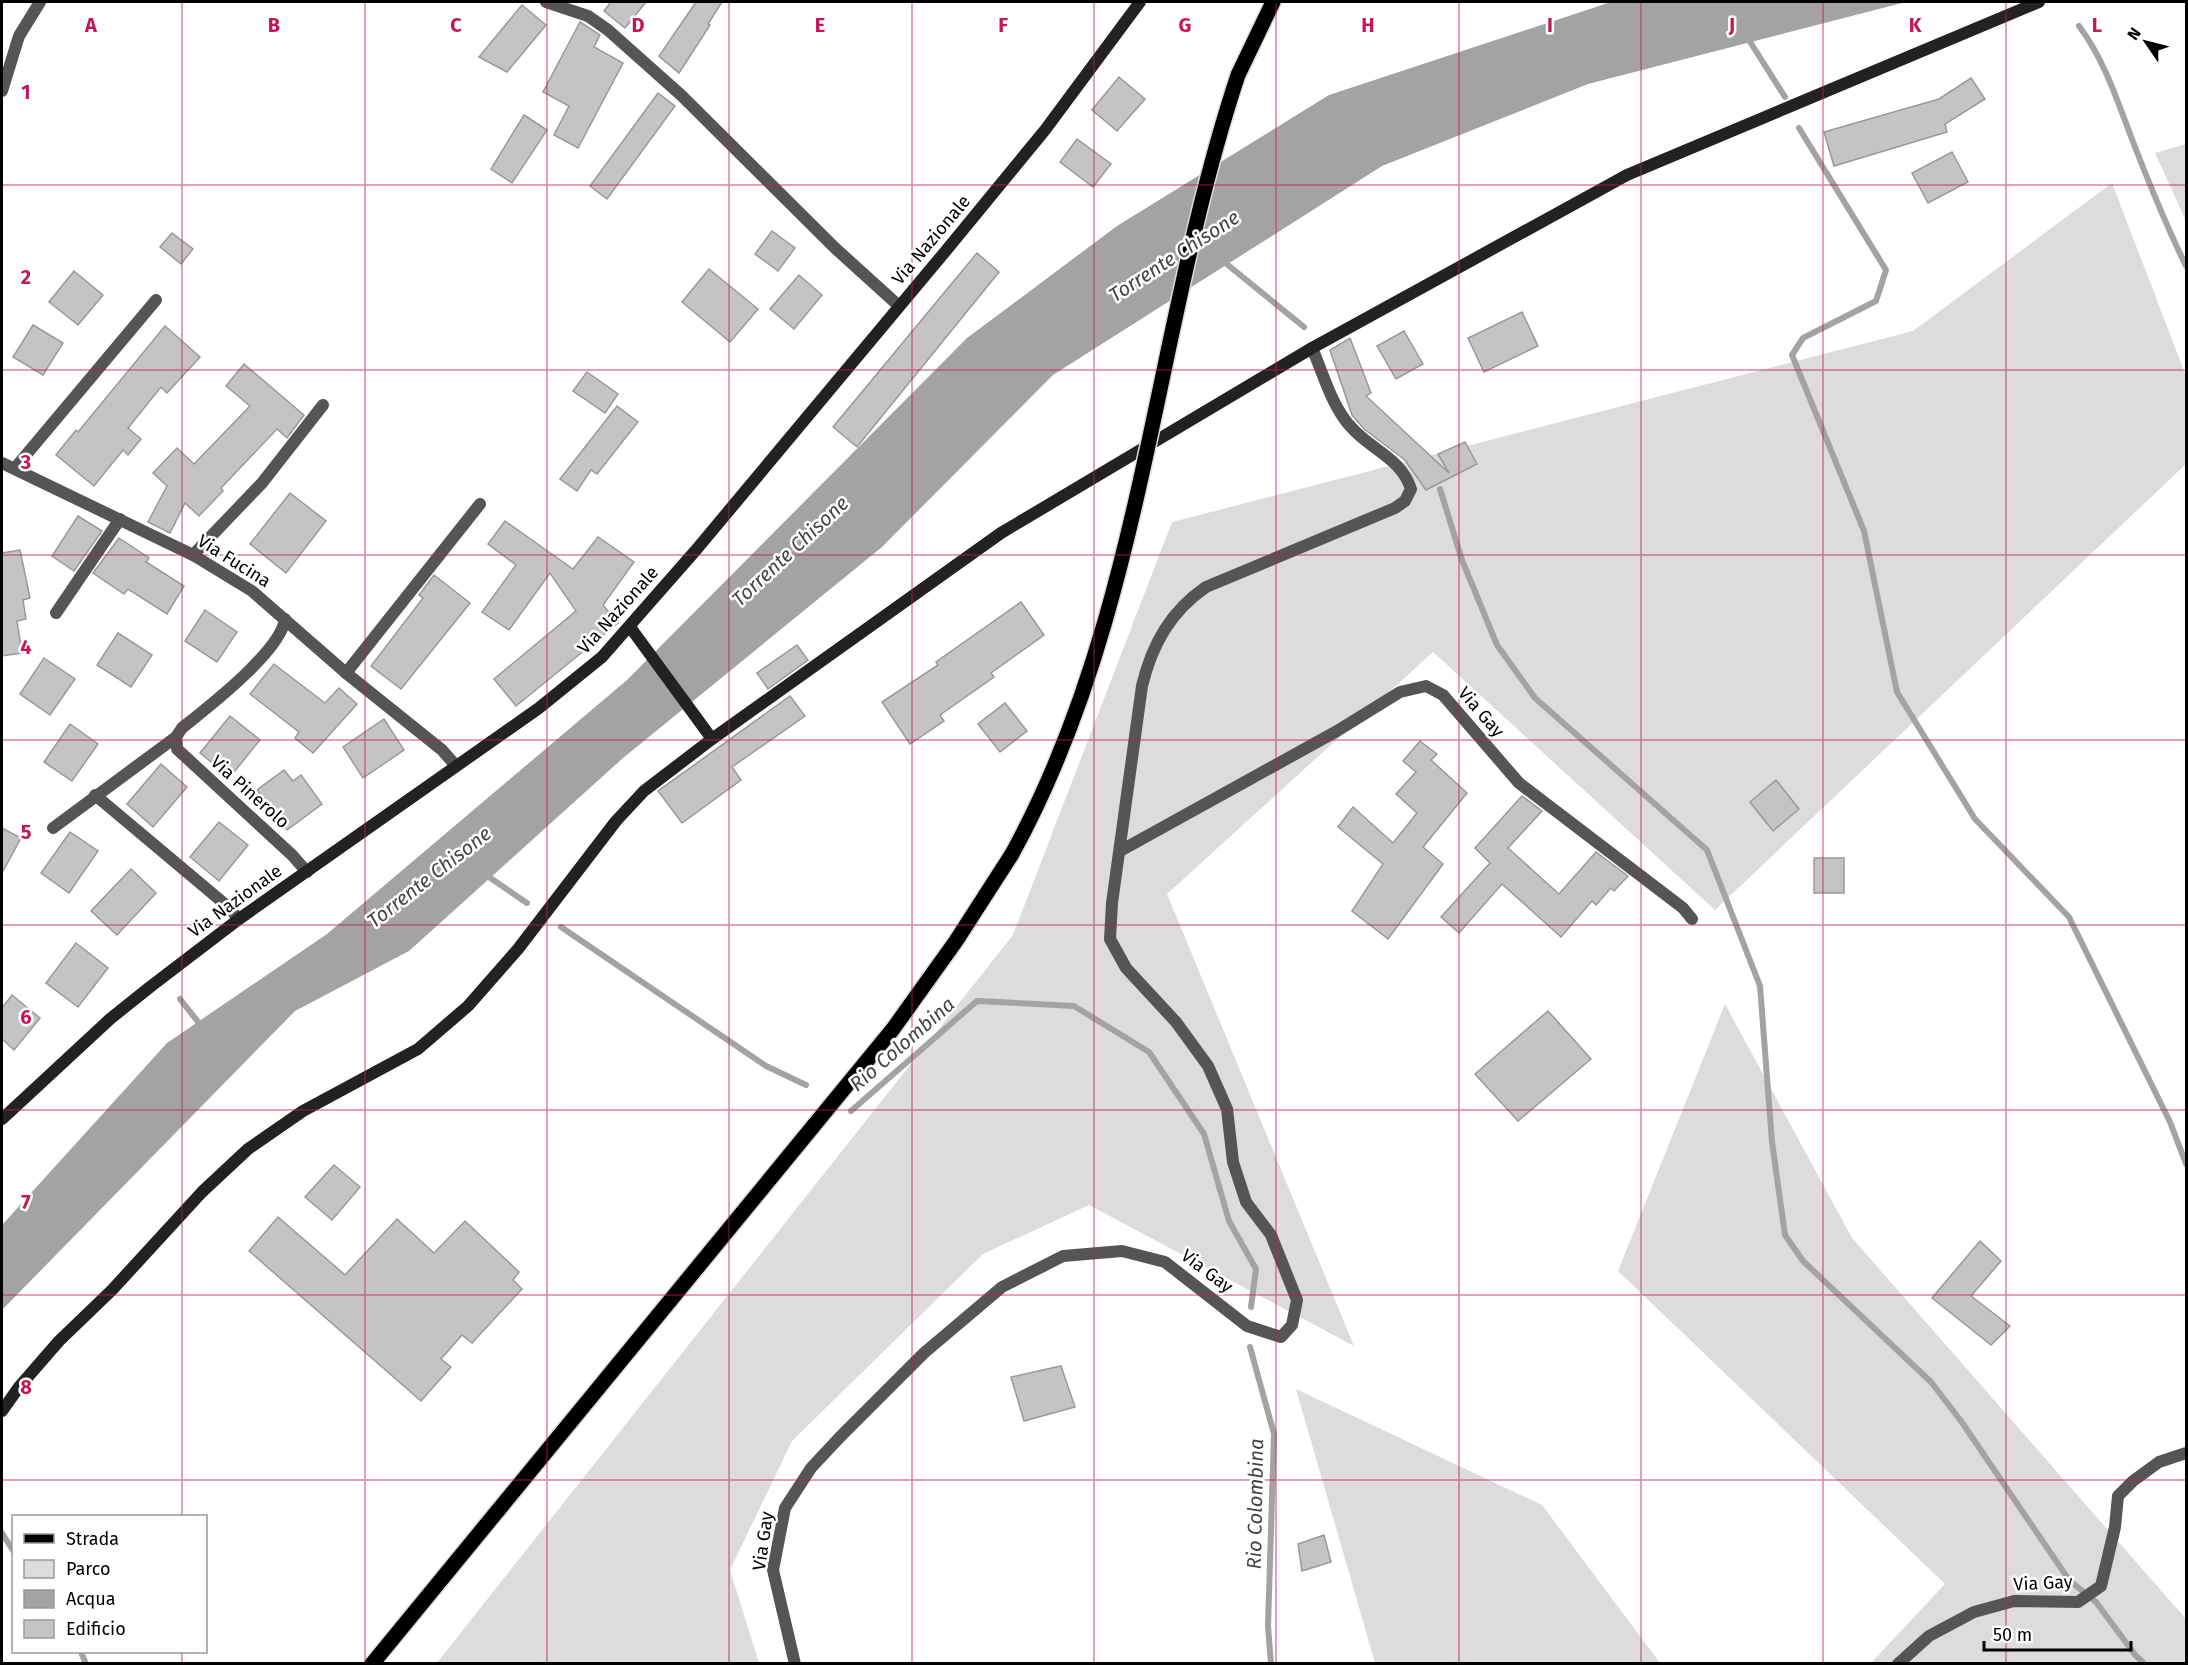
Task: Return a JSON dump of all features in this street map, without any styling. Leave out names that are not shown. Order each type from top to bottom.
[{"type":"main road","points":[[372,1664],[893,1029],[956,941],[1012,854],[1037,809],[1079,705],[1112,600],[1195,226],[1238,75],[1267,9],[1273,2]]},
{"type":"street","points":[[2,91],[19,36],[40,2]]},
{"type":"street","points":[[546,2],[588,16],[608,30],[681,95],[835,249],[899,306]]},
{"type":"street","name":"Via Nazionale","points":[[2,1119],[110,1019],[239,920],[566,689],[589,669],[630,627],[1045,130],[1140,2]]},
{"type":"street","points":[[2,1411],[19,1387],[59,1341],[111,1290],[202,1192],[248,1149],[303,1111],[418,1049],[468,1005],[518,949],[616,821],[644,791],[712,739],[1001,533],[1312,348],[1627,175],[2039,2]]},
{"type":"street","points":[[15,468],[156,300]]},
{"type":"street","name":"Via Gay","points":[[795,1664],[773,1570],[785,1508],[811,1468],[840,1437],[924,1353],[1002,1287],[1063,1256],[1122,1251],[1165,1262],[1247,1326],[1281,1337],[1292,1325],[1298,1300],[1270,1235],[1246,1202],[1233,1162],[1227,1109],[1208,1066],[1176,1022],[1126,968],[1110,939],[1112,903],[1142,686],[1148,660],[1161,633],[1176,613],[1206,587],[1395,508],[1405,501],[1411,489],[1400,466],[1352,429],[1343,417],[1312,348]]},
{"type":"street","points":[[193,555],[262,483],[323,405]]},
{"type":"street","name":"Via Fucina","points":[[2,463],[193,555],[252,591],[346,673],[442,750],[456,766]]},
{"type":"street","points":[[346,673],[480,504]]},
{"type":"street","points":[[56,613],[120,519]]},
{"type":"street","points":[[53,828],[176,737],[182,728],[234,688],[279,635],[285,620]]},
{"type":"street","points":[[630,627],[712,739]]},
{"type":"street","name":"Via Gay","points":[[1120,851],[1336,731],[1400,692],[1426,687],[1443,695],[1519,783],[1683,908],[1692,919]]},
{"type":"street","name":"Via Pinerolo","points":[[176,737],[177,749],[292,855],[307,872]]},
{"type":"street","points":[[95,795],[226,905],[239,920]]},
{"type":"street","name":"Via Gay","points":[[1898,1664],[1929,1636],[1974,1612],[2014,1601],[2078,1602],[2101,1586],[2115,1527],[2118,1496],[2158,1462],[2187,1453]]},
{"type":"green space","points":[[2186,144],[2186,221],[2155,153]]},
{"type":"green space","points":[[2112,183],[2186,376],[2186,464],[1715,910],[1433,652],[1167,894],[1354,1346],[1089,1205],[983,1254],[792,1441],[730,1570],[759,1663],[436,1664],[1013,935],[1172,522],[1913,331]]},
{"type":"green space","points":[[1725,1004],[1852,1238],[2186,1619],[2186,1663],[1871,1663],[1945,1584],[1618,1271]]},
{"type":"green space","points":[[1296,1389],[1542,1505],[1660,1663],[1375,1663]]},
{"type":"water","name":"Torrente Chisone","points":[[1611,2],[1906,2],[1588,84],[1382,166],[1053,375],[882,547],[623,758],[409,951],[295,1011],[2,1310],[2,1225],[167,1043],[327,934],[627,680],[967,338],[1117,226],[1329,95]]},
{"type":"building","points":[[611,2],[646,2],[625,28],[604,11]]},
{"type":"building","points":[[696,2],[722,2],[679,73],[659,56]]},
{"type":"building","points":[[522,5],[546,25],[507,72],[479,57]]},
{"type":"building","points":[[580,22],[600,35],[594,47],[623,63],[578,148],[554,135],[569,106],[543,92]]},
{"type":"building","points":[[1119,77],[1145,99],[1117,131],[1092,110]]},
{"type":"building","points":[[1971,78],[1985,99],[1945,124],[1947,132],[1834,166],[1824,132],[1939,99]]},
{"type":"building","points":[[658,93],[675,106],[607,199],[590,186]]},
{"type":"building","points":[[524,115],[547,130],[512,183],[491,169]]},
{"type":"building","points":[[1077,139],[1111,164],[1093,187],[1060,162]]},
{"type":"building","points":[[1952,152],[1968,182],[1928,203],[1912,173]]},
{"type":"building","points":[[772,231],[795,248],[778,271],[755,254]]},
{"type":"building","points":[[172,233],[193,249],[181,264],[160,247]]},
{"type":"building","points":[[977,253],[999,272],[857,447],[833,427]]},
{"type":"building","points":[[709,269],[758,309],[730,342],[682,302]]},
{"type":"building","points":[[74,271],[103,295],[78,325],[49,302]]},
{"type":"building","points":[[799,275],[822,295],[794,329],[770,309]]},
{"type":"building","points":[[1522,312],[1538,346],[1484,372],[1468,338]]},
{"type":"building","points":[[33,325],[63,343],[43,375],[13,357]]},
{"type":"building","points":[[165,326],[200,357],[167,393],[161,387],[128,428],[141,439],[128,455],[123,450],[94,486],[56,455],[76,430],[78,432]]},
{"type":"building","points":[[1404,331],[1423,364],[1396,379],[1377,346]]},
{"type":"building","points":[[1350,338],[1371,393],[1366,396],[1449,473],[1438,454],[1465,442],[1477,464],[1426,490],[1405,460],[1364,429],[1352,415],[1330,350]]},
{"type":"building","points":[[244,364],[304,415],[287,438],[277,429],[221,488],[223,491],[199,516],[185,503],[170,533],[148,522],[167,486],[153,473],[177,448],[194,464],[250,406],[226,386]]},
{"type":"building","points":[[587,372],[618,394],[605,413],[573,391]]},
{"type":"building","points":[[617,406],[638,422],[597,474],[591,470],[577,491],[560,479]]},
{"type":"building","points":[[290,493],[326,521],[286,573],[250,544]]},
{"type":"building","points":[[78,516],[102,531],[74,571],[52,556]]},
{"type":"building","points":[[505,521],[573,569],[598,537],[634,562],[603,605],[618,623],[516,706],[494,679],[576,611],[550,573],[509,630],[482,612],[516,565],[488,544]]},
{"type":"building","points":[[119,538],[149,558],[146,562],[184,586],[167,614],[128,589],[124,594],[93,573]]},
{"type":"building","points":[[20,550],[30,598],[23,600],[26,619],[17,621],[22,653],[2,656],[2,553]]},
{"type":"building","points":[[434,575],[470,603],[401,689],[371,666],[423,598],[419,595]]},
{"type":"building","points":[[1021,602],[1044,635],[991,673],[994,677],[940,715],[944,721],[910,744],[882,702],[938,665],[936,662]]},
{"type":"building","points":[[205,610],[237,632],[217,662],[185,641]]},
{"type":"building","points":[[118,633],[152,655],[131,687],[97,665]]},
{"type":"building","points":[[797,645],[808,660],[768,689],[757,673]]},
{"type":"building","points":[[44,658],[75,679],[50,715],[20,694]]},
{"type":"building","points":[[274,664],[325,703],[339,688],[357,704],[313,753],[295,738],[299,732],[250,694]]},
{"type":"building","points":[[790,696],[805,716],[732,767],[741,780],[682,823],[658,791]]},
{"type":"building","points":[[1005,703],[1027,731],[1000,752],[978,724]]},
{"type":"building","points":[[230,716],[260,740],[230,777],[200,753]]},
{"type":"building","points":[[384,719],[404,750],[363,778],[343,747]]},
{"type":"building","points":[[70,724],[98,744],[72,781],[44,762]]},
{"type":"building","points":[[1420,741],[1437,754],[1431,760],[1467,793],[1423,847],[1443,864],[1388,939],[1352,911],[1383,864],[1338,827],[1353,807],[1393,843],[1417,813],[1396,794],[1416,772],[1403,761]]},
{"type":"building","points":[[161,764],[187,787],[153,827],[127,804]]},
{"type":"building","points":[[284,770],[293,781],[301,775],[322,804],[287,830],[257,790]]},
{"type":"building","points":[[1776,780],[1799,809],[1773,831],[1750,802]]},
{"type":"building","points":[[1522,796],[1542,811],[1508,848],[1559,894],[1596,852],[1628,876],[1614,891],[1611,888],[1596,905],[1592,901],[1561,937],[1502,884],[1459,933],[1441,917],[1490,863],[1475,848]]},
{"type":"building","points":[[219,822],[248,845],[219,881],[190,857]]},
{"type":"building","points":[[2,828],[21,838],[2,873]]},
{"type":"building","points":[[70,832],[98,851],[69,893],[41,873]]},
{"type":"building","points":[[1814,858],[1844,858],[1844,893],[1814,893]]},
{"type":"building","points":[[131,869],[156,893],[117,935],[91,911]]},
{"type":"building","points":[[76,943],[108,968],[78,1007],[46,983]]},
{"type":"building","points":[[12,995],[40,1018],[14,1050],[2,1039],[2,1008]]},
{"type":"building","points":[[1548,1011],[1591,1059],[1518,1121],[1475,1074]]},
{"type":"building","points":[[334,1165],[360,1187],[332,1220],[305,1197]]},
{"type":"building","points":[[278,1217],[345,1275],[397,1219],[434,1253],[465,1221],[519,1272],[513,1280],[522,1289],[472,1343],[462,1335],[441,1359],[451,1367],[421,1401],[249,1251]]},
{"type":"building","points":[[1980,1241],[2001,1261],[1971,1296],[2010,1326],[1991,1345],[1932,1298]]},
{"type":"building","points":[[1061,1366],[1075,1407],[1024,1421],[1011,1377]]},
{"type":"building","points":[[1324,1535],[1331,1562],[1302,1571],[1298,1544]]},
{"type":"waterway","points":[[2079,26],[2104,69],[2153,192],[2186,266]]},
{"type":"waterway","points":[[1747,37],[1785,97]]},
{"type":"waterway","points":[[1799,128],[1886,270],[1876,301],[1803,338],[1792,355],[1864,531],[1897,692],[1975,819],[2069,917],[2170,1122],[2186,1164]]},
{"type":"waterway","points":[[1223,261],[1304,327]]},
{"type":"waterway","points":[[1440,489],[1462,560],[1497,645],[1535,698],[1707,850],[1760,986],[1772,1142],[1785,1235],[1803,1261],[1931,1382],[1961,1421],[2069,1580],[2096,1602],[2136,1656],[2145,1664]]},
{"type":"waterway","name":"Rio Colombina","points":[[483,873],[527,903]]},
{"type":"waterway","name":"Rio Colombina","points":[[561,927],[766,1066],[806,1085]]},
{"type":"waterway","points":[[180,999],[202,1027]]},
{"type":"waterway","name":"Rio Colombina","points":[[851,1111],[977,1001],[1074,1006],[1149,1052],[1204,1134],[1229,1221],[1256,1269],[1251,1307]]},
{"type":"waterway","name":"Rio Colombina","points":[[1250,1347],[1274,1434],[1268,1626],[1271,1664]]},
{"type":"waterway","points":[[2,1533],[12,1549]]},
{"type":"waterway","points":[[81,1653],[86,1664]]}]
